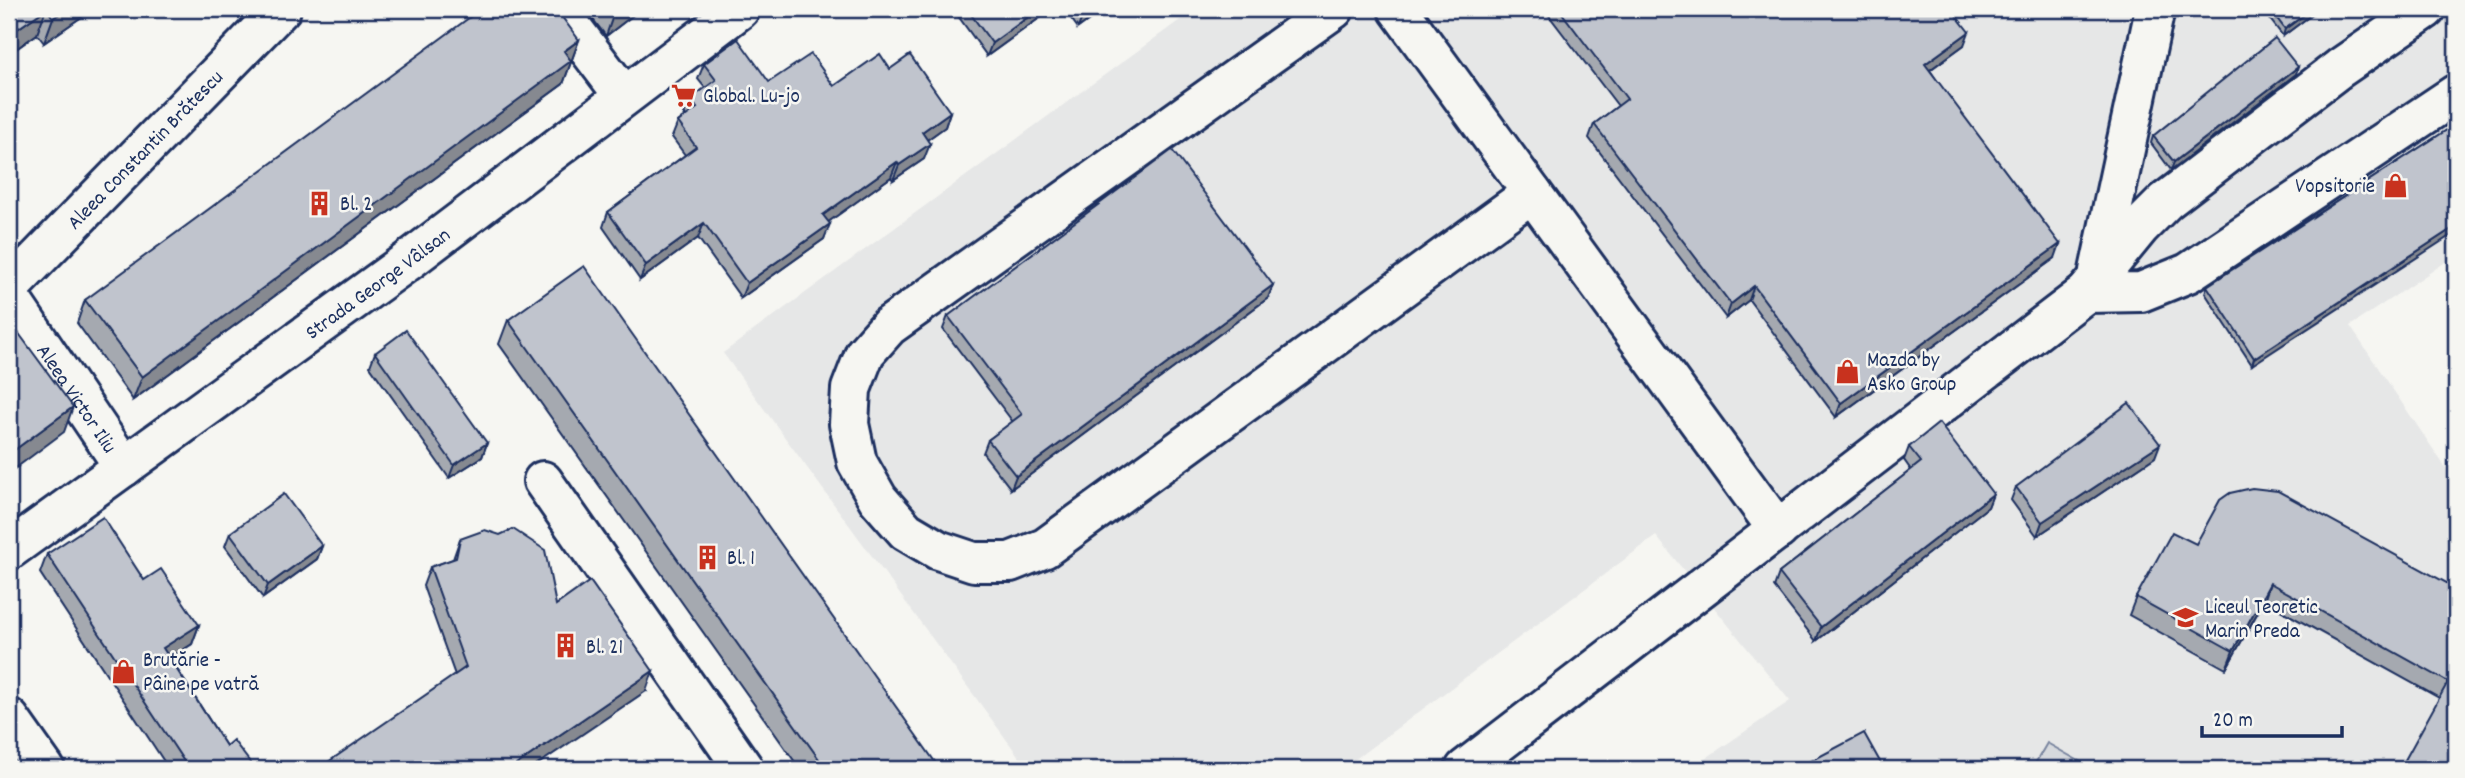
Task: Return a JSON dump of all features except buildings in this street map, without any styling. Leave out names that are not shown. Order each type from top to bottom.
[{"type":"street","name":"Aleea Constantin Brătescu","points":[[9,288],[281,9]]},
{"type":"street","points":[[558,9],[624,96]]},
{"type":"street","name":"Strada George Vâlsan","points":[[9,550],[408,261],[740,9]]},
{"type":"street","points":[[1334,9],[889,326],[864,353],[851,389],[849,424],[858,462],[878,499],[906,531],[938,550],[974,562],[1010,562],[1045,548],[1532,193]]},
{"type":"street","points":[[1398,9],[1778,530]]},
{"type":"street","points":[[2092,285],[2155,9]]},
{"type":"street","points":[[1465,769],[2092,285],[2140,226],[2166,201],[2340,68],[2426,9]]},
{"type":"street","points":[[2092,285],[2141,292],[2188,273],[2456,94]]},
{"type":"street","name":"Aleea Victor Iliu","points":[[9,297],[124,467]]},
{"type":"street","points":[[543,481],[744,769]]},
{"type":"street","points":[[9,718],[45,769]]},
{"type":"shaded area","points":[[1195,9],[2456,9],[2456,255],[2350,326],[2456,483],[2456,769],[1690,769],[1790,701],[1656,536],[1342,769],[1028,769],[723,353]]},
{"type":"shaded area","points":[[2047,743],[2093,769],[2032,769]]},
{"type":"place","name":"Global. Lu-jo","points":[[683,95]]},
{"type":"place","name":"Vopsitorie","points":[[2395,185]]},
{"type":"place","name":"Bl. 2","points":[[320,203]]},
{"type":"place","name":"Mazda by Asko Group","points":[[1847,371]]},
{"type":"place","name":"Bl. 1","points":[[707,557]]},
{"type":"place","name":"Liceul Teoretic Marin Preda","points":[[2185,618]]},
{"type":"place","name":"Bl. 21","points":[[566,646]]},
{"type":"place","name":"Brutărie - Pâine pe vatră","points":[[123,671]]}]
